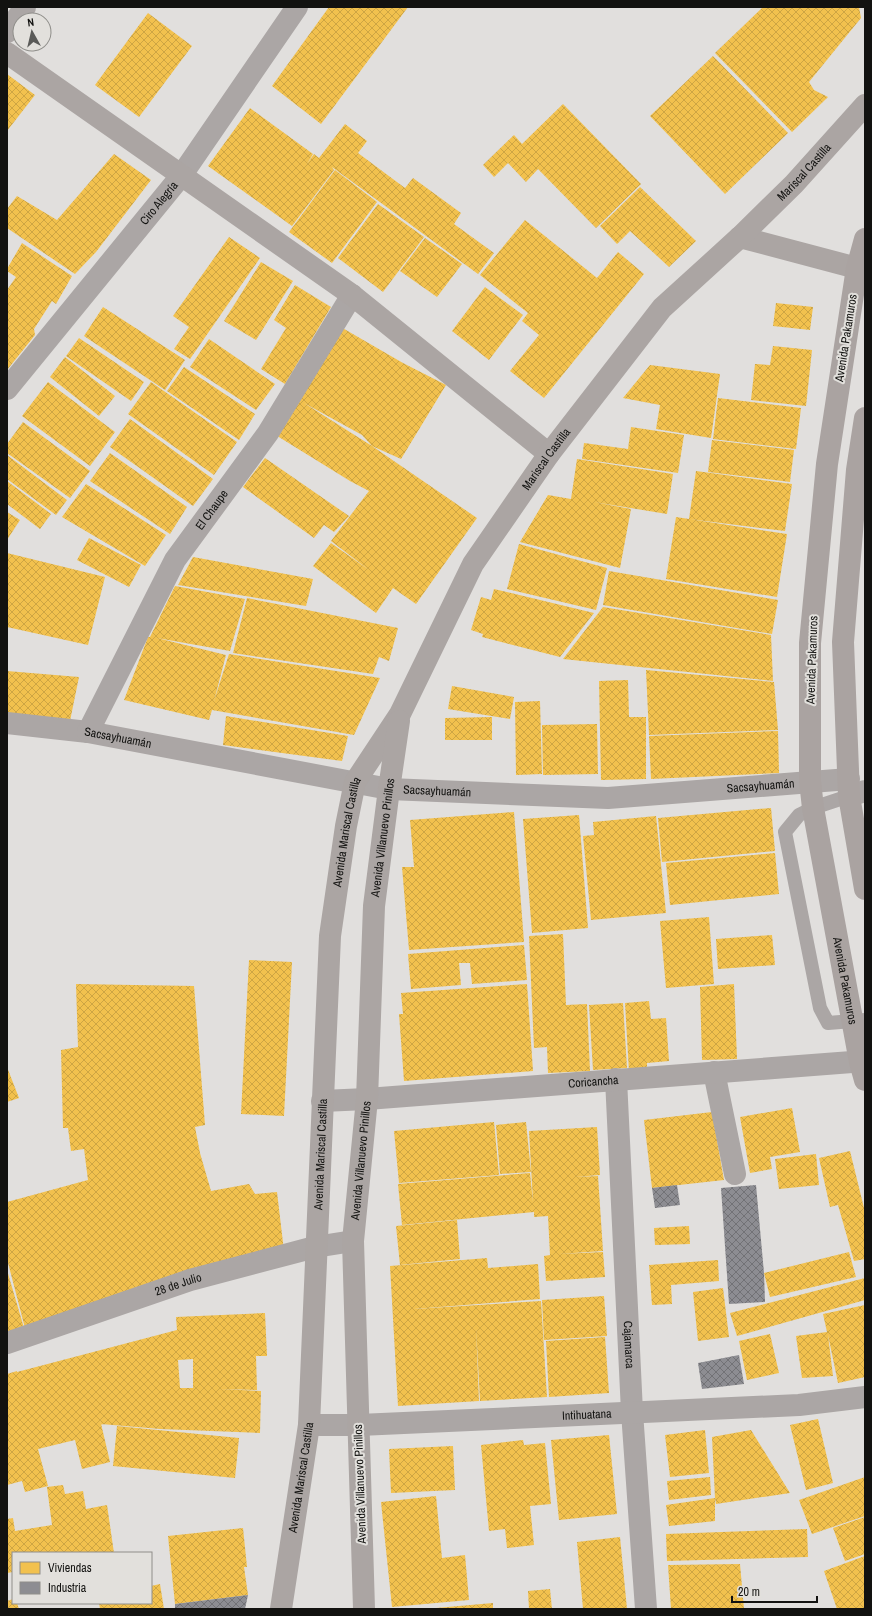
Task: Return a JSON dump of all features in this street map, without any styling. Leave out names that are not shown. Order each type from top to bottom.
[{"type":"highway","name":"Avenida Pakamuros","points":[[863,1068],[859,1021],[813,808],[810,781],[810,643],[827,464],[865,239]]},
{"type":"highway","points":[[865,418],[857,470],[843,642],[854,788],[865,889]]},
{"type":"street","points":[[7,32],[25,7]]},
{"type":"street","name":"Ciro Alegría","points":[[7,389],[180,176],[297,7]]},
{"type":"street","points":[[7,53],[180,176],[352,295],[549,454]]},
{"type":"street","name":"Mariscal Castilla","points":[[400,714],[474,564],[549,454],[662,308],[740,238],[794,184],[865,105]]},
{"type":"street","points":[[740,238],[861,269]]},
{"type":"street","name":"El Chaupe","points":[[88,732],[175,560],[268,434],[352,295]]},
{"type":"street","name":"Avenida Mariscal Castilla","points":[[281,1609],[309,1426],[330,936],[346,826],[355,782],[400,714]]},
{"type":"street","name":"Avenida Villanuevo Pinillos","points":[[364,1609],[353,1241],[367,1099],[374,906],[388,789],[400,714]]},
{"type":"street","name":"Sacsayhuamán","points":[[7,723],[88,732],[388,789],[608,798],[810,781],[854,788]]},
{"type":"street","name":"Coricancha","points":[[322,1101],[367,1099],[714,1072],[863,1068]]},
{"type":"street","points":[[714,1072],[735,1174]]},
{"type":"street","name":"Cajamarca","points":[[616,1079],[632,1412],[646,1609]]},
{"type":"street","name":"28 de Julio","points":[[7,1343],[190,1280],[316,1247],[353,1241]]},
{"type":"street","name":"Intihuatana","points":[[309,1426],[799,1405],[865,1397]]},
{"type":"lane","points":[[854,788],[799,815],[785,832],[820,1008],[828,1022],[859,1021]]},
{"type":"building: Viviendas","points":[[329,7],[408,7],[321,124],[272,86]]},
{"type":"building: Viviendas","points":[[763,7],[859,7],[861,18],[809,82],[814,90],[828,97],[792,132],[715,53]]},
{"type":"building: Viviendas","points":[[148,13],[192,46],[139,117],[95,85]]},
{"type":"building: Viviendas","points":[[713,56],[788,133],[725,194],[650,116]]},
{"type":"building: Viviendas","points":[[7,74],[35,95],[7,131]]},
{"type":"building: Viviendas","points":[[563,104],[641,184],[596,228],[538,169],[526,182],[508,163],[494,177],[483,165],[514,135],[522,144]]},
{"type":"building: Viviendas","points":[[250,108],[313,154],[307,164],[314,154],[319,158],[345,124],[367,141],[358,153],[405,188],[413,178],[461,213],[454,224],[494,253],[478,274],[332,167],[334,170],[292,226],[208,166]]},
{"type":"building: Viviendas","points":[[114,154],[151,180],[96,252],[75,274],[7,228],[7,209],[17,196],[57,220]]},
{"type":"building: Viviendas","points":[[335,170],[377,202],[332,263],[289,232]]},
{"type":"building: Viviendas","points":[[640,187],[696,241],[669,267],[630,231],[617,244],[600,226]]},
{"type":"building: Viviendas","points":[[378,204],[424,237],[383,292],[338,258]]},
{"type":"building: Viviendas","points":[[525,220],[597,278],[618,252],[644,274],[544,398],[510,371],[539,335],[522,321],[528,313],[480,275]]},
{"type":"building: Viviendas","points":[[229,237],[260,258],[190,359],[174,349],[189,327],[173,316]]},
{"type":"building: Viviendas","points":[[425,238],[462,264],[437,297],[400,271]]},
{"type":"building: Viviendas","points":[[22,243],[72,276],[56,304],[52,301],[34,329],[35,335],[7,370],[7,290],[16,277],[7,271],[7,269]]},
{"type":"building: Viviendas","points":[[261,262],[293,281],[256,340],[224,321]]},
{"type":"building: Viviendas","points":[[295,285],[331,307],[285,384],[261,369],[286,328],[274,320]]},
{"type":"building: Viviendas","points":[[485,287],[523,315],[489,360],[452,331]]},
{"type":"building: Viviendas","points":[[776,303],[813,307],[810,330],[773,326]]},
{"type":"building: Viviendas","points":[[103,307],[185,360],[165,390],[84,336]]},
{"type":"building: Viviendas","points":[[339,326],[403,363],[446,385],[401,459],[372,446],[477,518],[416,604],[393,588],[376,613],[313,566],[331,543],[369,570],[331,541],[369,491],[350,481],[274,434]],"holes":[[[304,403],[362,435],[372,446]]]},
{"type":"building: Viviendas","points":[[79,338],[144,382],[131,401],[66,356]]},
{"type":"building: Viviendas","points":[[209,339],[275,384],[256,410],[190,367]]},
{"type":"building: Viviendas","points":[[773,346],[812,350],[806,406],[751,400],[755,364],[770,365]]},
{"type":"building: Viviendas","points":[[65,357],[115,396],[99,416],[50,377]]},
{"type":"building: Viviendas","points":[[650,365],[720,374],[711,438],[656,429],[660,405],[623,398]]},
{"type":"building: Viviendas","points":[[184,367],[255,414],[239,440],[167,391]]},
{"type":"building: Viviendas","points":[[48,382],[115,432],[90,466],[22,416]]},
{"type":"building: Viviendas","points":[[151,382],[237,442],[214,475],[128,414]]},
{"type":"building: Viviendas","points":[[718,398],[801,408],[796,449],[713,439]]},
{"type":"building: Viviendas","points":[[130,419],[213,479],[193,506],[110,447]]},
{"type":"building: Viviendas","points":[[23,422],[90,471],[70,498],[7,453],[7,444]]},
{"type":"building: Viviendas","points":[[631,427],[684,435],[678,473],[582,459],[584,443],[628,449]]},
{"type":"building: Viviendas","points":[[712,440],[794,450],[790,482],[708,472]]},
{"type":"building: Viviendas","points":[[110,453],[187,507],[170,534],[90,481]]},
{"type":"building: Viviendas","points":[[7,455],[67,500],[56,515],[7,479]]},
{"type":"building: Viviendas","points":[[265,458],[349,516],[334,532],[324,525],[314,538],[243,487]]},
{"type":"building: Viviendas","points":[[577,459],[673,474],[667,514],[594,502],[631,509],[620,568],[520,542],[548,495],[571,499]]},
{"type":"building: Viviendas","points":[[696,471],[792,484],[785,531],[689,519]]},
{"type":"building: Viviendas","points":[[7,481],[51,514],[40,529],[7,504]]},
{"type":"building: Viviendas","points":[[86,484],[166,535],[145,566],[62,517]]},
{"type":"building: Viviendas","points":[[7,512],[20,520],[7,540]]},
{"type":"building: Viviendas","points":[[676,517],[787,534],[777,597],[666,579]]},
{"type":"building: Viviendas","points":[[89,538],[141,565],[129,587],[77,560]]},
{"type":"building: Viviendas","points":[[519,544],[607,568],[596,610],[507,589]]},
{"type":"building: Viviendas","points":[[7,553],[105,577],[88,645],[7,627]]},
{"type":"building: Viviendas","points":[[193,557],[313,579],[306,606],[178,585]]},
{"type":"building: Viviendas","points":[[609,571],[778,600],[772,634],[603,605]]},
{"type":"building: Viviendas","points":[[175,586],[245,599],[230,651],[157,638],[226,655],[214,701],[229,654],[380,678],[354,735],[212,710],[209,720],[124,700],[148,637],[150,637]]},
{"type":"building: Viviendas","points":[[494,589],[594,613],[560,657],[482,637],[483,634],[471,630],[481,597],[491,600]]},
{"type":"building: Viviendas","points":[[247,598],[398,628],[389,661],[379,657],[373,674],[233,653]]},
{"type":"building: Viviendas","points":[[603,607],[771,635],[773,681],[563,659]]},
{"type":"building: Viviendas","points":[[646,670],[774,682],[778,730],[649,735]]},
{"type":"building: Viviendas","points":[[7,671],[79,677],[70,721],[7,715]]},
{"type":"building: Viviendas","points":[[628,680],[629,717],[646,717],[646,779],[601,780],[599,681]]},
{"type":"building: Viviendas","points":[[452,686],[514,697],[510,719],[448,709]]},
{"type":"building: Viviendas","points":[[540,701],[542,774],[516,775],[515,702]]},
{"type":"building: Viviendas","points":[[226,716],[348,736],[342,761],[223,745]]},
{"type":"building: Viviendas","points":[[492,717],[492,740],[445,740],[445,718]]},
{"type":"building: Viviendas","points":[[597,724],[598,774],[543,775],[542,725]]},
{"type":"building: Viviendas","points":[[778,731],[779,773],[651,779],[649,736]]},
{"type":"building: Viviendas","points":[[771,808],[775,851],[662,862],[658,818]]},
{"type":"building: Viviendas","points":[[514,812],[524,942],[409,950],[402,867],[414,867],[410,820]]},
{"type":"building: Viviendas","points":[[579,815],[588,928],[532,933],[523,819]]},
{"type":"building: Viviendas","points":[[656,816],[666,913],[591,920],[583,836],[594,835],[593,822]]},
{"type":"building: Viviendas","points":[[775,853],[779,894],[670,905],[666,863]]},
{"type":"building: Viviendas","points":[[709,917],[714,984],[666,988],[660,921]]},
{"type":"building: Viviendas","points":[[563,934],[566,1005],[587,1004],[590,1071],[548,1073],[547,1047],[534,1048],[529,936]]},
{"type":"building: Viviendas","points":[[772,935],[775,965],[718,969],[716,939]]},
{"type":"building: Viviendas","points":[[524,945],[527,980],[472,984],[470,963],[459,963],[461,985],[411,989],[408,954]]},
{"type":"building: Viviendas","points":[[249,960],[292,962],[284,1116],[241,1114]]},
{"type":"building: Viviendas","points":[[76,984],[194,986],[205,1125],[195,1127],[200,1153],[211,1191],[249,1184],[255,1194],[277,1192],[284,1251],[25,1328],[7,1259],[7,1202],[88,1180],[84,1149],[71,1151],[68,1128],[63,1128],[61,1050],[78,1047]]},
{"type":"building: Viviendas","points":[[527,984],[533,1071],[404,1081],[399,1014],[403,1014],[401,993]]},
{"type":"building: Viviendas","points":[[734,984],[737,1059],[702,1060],[700,987]]},
{"type":"building: Viviendas","points":[[649,1001],[651,1019],[666,1018],[669,1061],[647,1063],[647,1070],[629,1072],[625,1003]]},
{"type":"building: Viviendas","points":[[623,1003],[627,1068],[593,1070],[589,1005]]},
{"type":"building: Viviendas","points":[[7,1067],[19,1098],[7,1102]]},
{"type":"building: Viviendas","points":[[792,1108],[800,1152],[770,1157],[772,1169],[750,1173],[740,1117]]},
{"type":"building: Viviendas","points":[[712,1112],[724,1180],[652,1188],[644,1120]]},
{"type":"building: Viviendas","points":[[494,1122],[499,1175],[399,1183],[394,1131]]},
{"type":"building: Viviendas","points":[[526,1122],[531,1172],[500,1174],[496,1125]]},
{"type":"building: Viviendas","points":[[597,1127],[600,1175],[575,1177],[598,1176],[603,1251],[559,1254],[603,1252],[605,1277],[546,1281],[544,1256],[550,1255],[548,1216],[534,1217],[534,1212],[402,1225],[398,1184],[530,1173],[533,1202],[529,1131]]},
{"type":"building: Viviendas","points":[[850,1151],[865,1212],[865,1259],[854,1261],[838,1205],[830,1207],[819,1158]]},
{"type":"building: Viviendas","points":[[816,1154],[819,1185],[779,1189],[775,1159]]},
{"type":"building: Viviendas","points":[[457,1220],[460,1259],[400,1265],[396,1226]]},
{"type":"building: Viviendas","points":[[689,1226],[690,1244],[655,1245],[654,1228]]},
{"type":"building: Viviendas","points":[[849,1252],[856,1277],[770,1297],[764,1273]]},
{"type":"building: Viviendas","points":[[487,1258],[488,1268],[538,1264],[540,1299],[414,1309],[541,1301],[547,1397],[480,1401],[476,1327],[479,1401],[398,1406],[390,1266]]},
{"type":"building: Viviendas","points":[[718,1260],[719,1281],[671,1285],[672,1304],[652,1305],[649,1265]]},
{"type":"building: Viviendas","points":[[7,1270],[24,1328],[7,1333]]},
{"type":"building: Viviendas","points":[[865,1278],[865,1300],[737,1336],[730,1313]]},
{"type":"building: Viviendas","points":[[723,1288],[729,1337],[698,1341],[693,1292]]},
{"type":"building: Viviendas","points":[[604,1296],[607,1336],[544,1340],[542,1300]]},
{"type":"building: Viviendas","points":[[865,1305],[865,1377],[838,1383],[828,1335],[833,1376],[802,1378],[796,1336],[827,1332],[823,1314]]},
{"type":"building: Viviendas","points":[[265,1313],[267,1356],[256,1356],[257,1390],[219,1389],[261,1391],[260,1433],[160,1429],[101,1424],[110,1462],[82,1469],[75,1440],[38,1449],[48,1486],[25,1492],[22,1481],[7,1485],[7,1374],[177,1330],[176,1317]],"holes":[[[193,1359],[193,1388],[180,1388],[178,1360]]]},
{"type":"building: Viviendas","points":[[770,1334],[779,1373],[747,1380],[739,1341]]},
{"type":"building: Viviendas","points":[[605,1337],[609,1393],[549,1397],[546,1341]]},
{"type":"building: Viviendas","points":[[818,1419],[833,1483],[806,1490],[790,1425]]},
{"type":"building: Viviendas","points":[[117,1426],[239,1438],[235,1478],[113,1466]]},
{"type":"building: Viviendas","points":[[705,1430],[709,1473],[670,1477],[665,1435]]},
{"type":"building: Viviendas","points":[[751,1430],[790,1493],[716,1504],[712,1437]]},
{"type":"building: Viviendas","points":[[609,1435],[617,1514],[559,1520],[551,1440]]},
{"type":"building: Viviendas","points":[[523,1440],[524,1445],[545,1443],[551,1504],[530,1506],[534,1545],[507,1548],[505,1529],[489,1531],[481,1445]]},
{"type":"building: Viviendas","points":[[453,1446],[455,1490],[391,1493],[389,1449]]},
{"type":"building: Viviendas","points":[[710,1477],[711,1495],[669,1500],[667,1481]]},
{"type":"building: Viviendas","points":[[865,1477],[865,1516],[812,1534],[799,1500]]},
{"type":"building: Viviendas","points":[[63,1485],[65,1494],[83,1491],[86,1509],[107,1505],[114,1552],[12,1552],[12,1572],[7,1573],[7,1519],[13,1518],[15,1531],[52,1525],[47,1487]]},
{"type":"building: Viviendas","points":[[436,1496],[442,1558],[465,1555],[469,1600],[392,1607],[381,1502]]},
{"type":"building: Viviendas","points":[[715,1498],[715,1521],[669,1526],[666,1505]]},
{"type":"building: Viviendas","points":[[865,1517],[865,1554],[845,1561],[833,1528]]},
{"type":"building: Viviendas","points":[[243,1528],[247,1567],[244,1567],[248,1595],[175,1604],[168,1536]]},
{"type":"building: Viviendas","points":[[807,1529],[808,1557],[667,1561],[666,1534]]},
{"type":"building: Viviendas","points":[[620,1537],[627,1609],[583,1609],[577,1542]]},
{"type":"building: Viviendas","points":[[865,1556],[865,1609],[837,1609],[824,1571]]},
{"type":"building: Viviendas","points":[[740,1564],[744,1609],[671,1609],[668,1565]]},
{"type":"building: Viviendas","points":[[160,1584],[164,1609],[100,1609],[99,1604],[152,1604],[152,1586]]},
{"type":"building: Viviendas","points":[[550,1589],[552,1609],[529,1609],[528,1591]]},
{"type":"building: Viviendas","points":[[12,1599],[12,1604],[17,1604],[19,1609],[7,1609],[7,1601]]},
{"type":"building: Viviendas","points":[[493,1603],[493,1609],[436,1609],[436,1608]]},
{"type":"building: Industria","points":[[677,1185],[680,1205],[655,1208],[652,1188]]},
{"type":"building: Industria","points":[[756,1185],[764,1273],[765,1302],[729,1304],[721,1188]]},
{"type":"building: Industria","points":[[739,1355],[744,1384],[702,1389],[698,1363]]},
{"type":"building: Industria","points":[[248,1595],[245,1609],[175,1609],[175,1604]]}]
